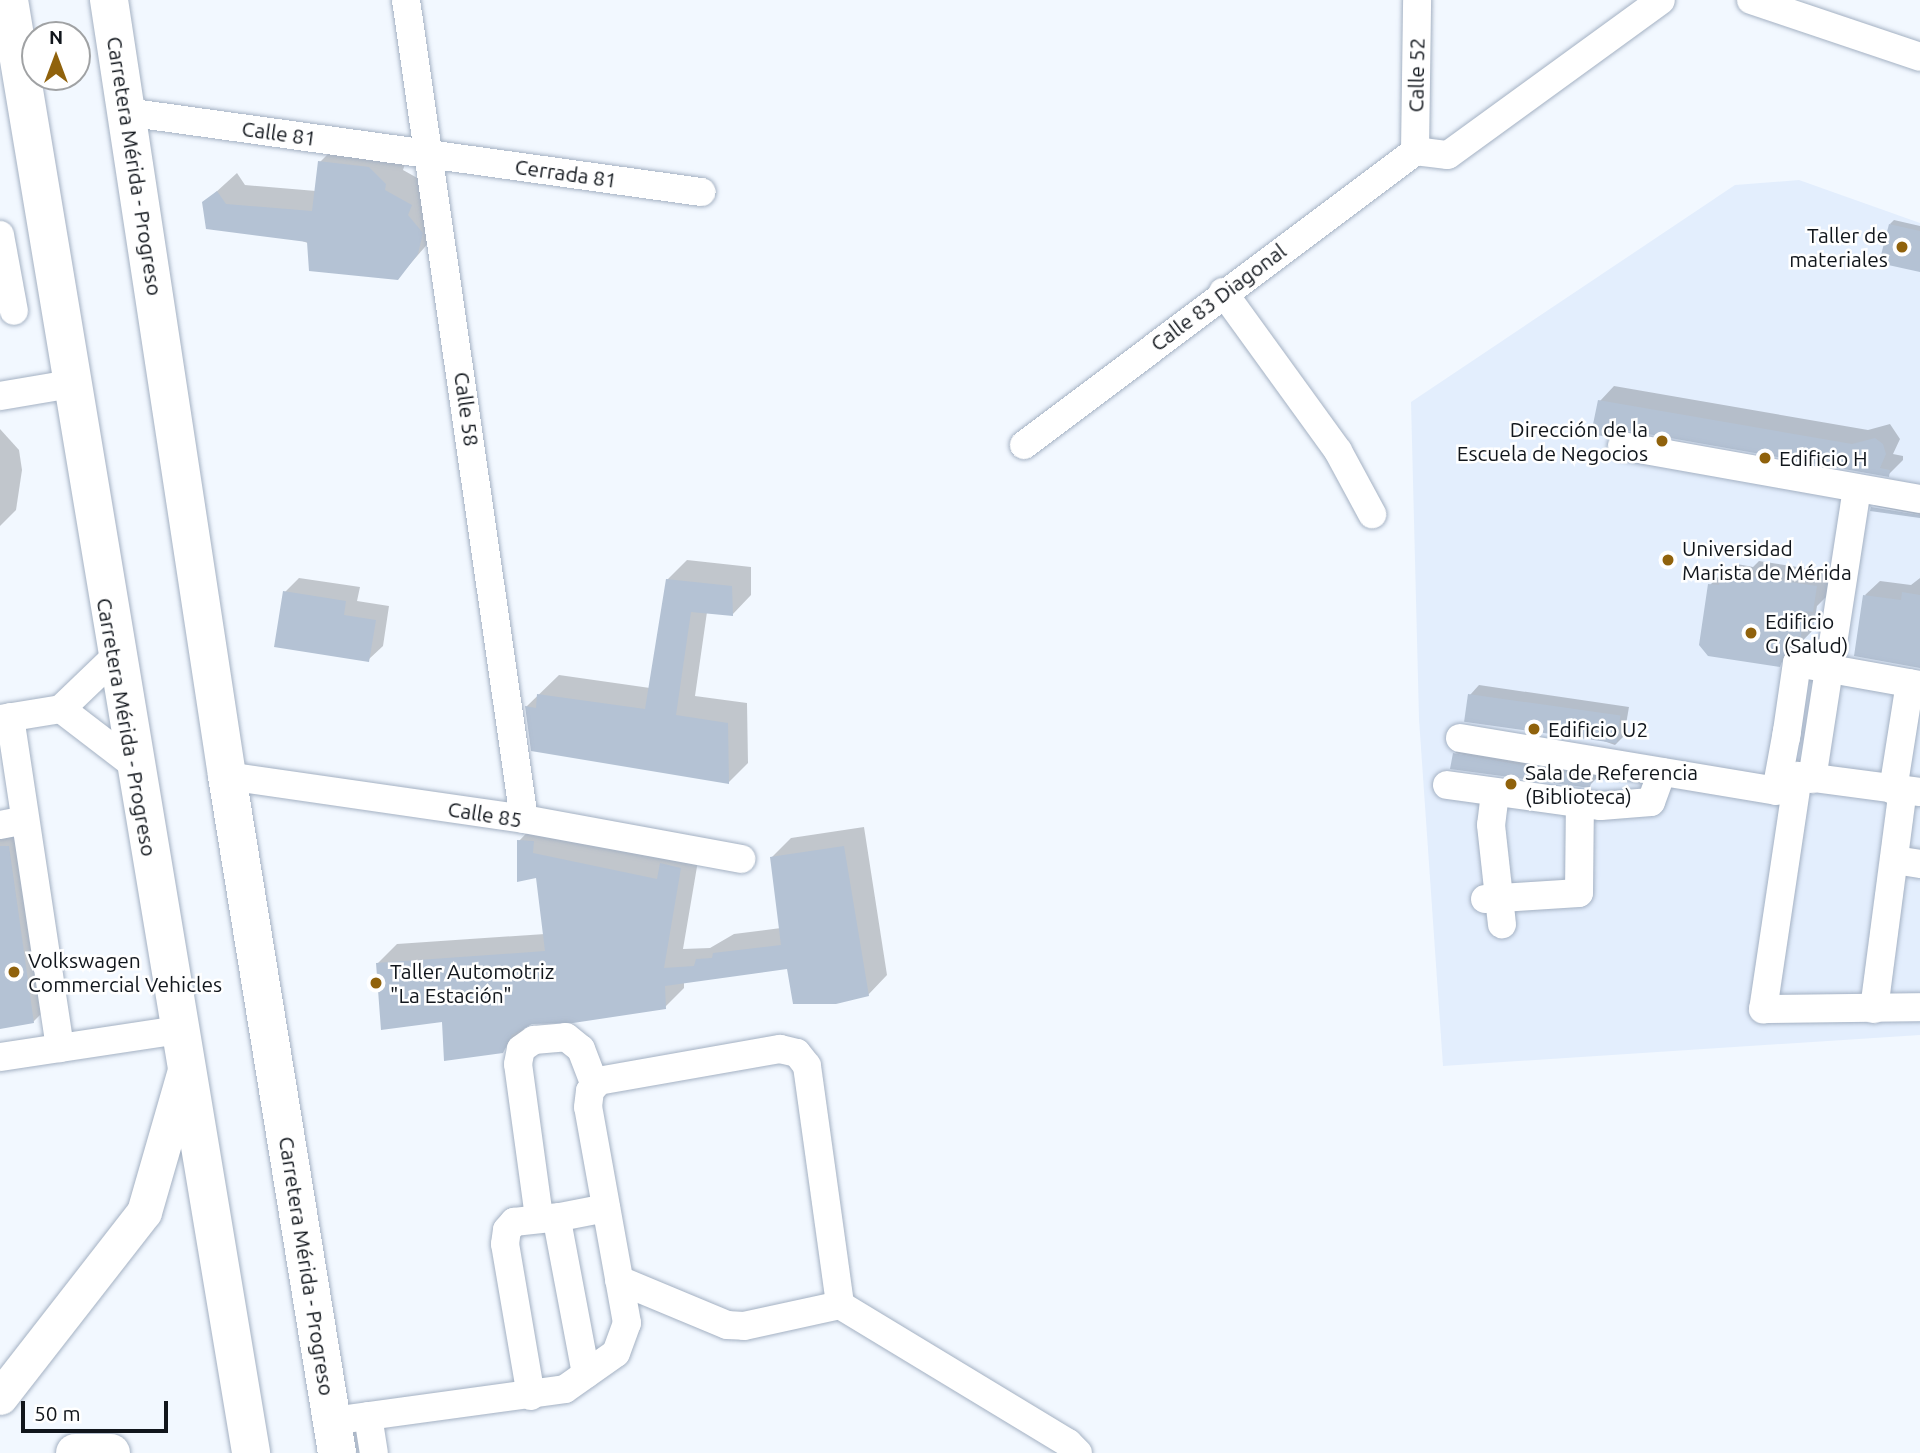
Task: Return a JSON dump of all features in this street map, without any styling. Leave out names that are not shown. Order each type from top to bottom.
[{"type":"highway","name":"Carretera Mérida - Progreso","points":[[9,0],[10,64],[58,304],[115,657],[251,1453]]},
{"type":"highway","name":"Carretera Mérida - Progreso","points":[[109,0],[227,776],[342,1438]]},
{"type":"highway","points":[[75,1453],[111,1453]]},
{"type":"main road","points":[[0,1397],[144,1212],[186,1070]]},
{"type":"street","name":"Calle 58","points":[[406,0],[431,155],[524,820]]},
{"type":"street","name":"Calle 52","points":[[1415,150],[1417,0]]},
{"type":"street","points":[[1415,150],[1448,155],[1661,0]]},
{"type":"street","points":[[1751,0],[1814,11],[1920,57]]},
{"type":"street","name":"Calle 81","points":[[126,112],[431,155]]},
{"type":"street","name":"Calle 83 Diagonal","points":[[1024,445],[1223,292],[1415,150]]},
{"type":"street","name":"Cerrada 81","points":[[431,155],[701,192]]},
{"type":"street","points":[[0,235],[7,312],[58,304]]},
{"type":"street","points":[[1223,292],[1338,451],[1373,514]]},
{"type":"street","points":[[0,396],[71,384]]},
{"type":"street","points":[[1622,446],[1920,499]]},
{"type":"street","points":[[1812,779],[1857,488]]},
{"type":"street","points":[[60,1048],[13,823],[5,718],[61,709],[115,657]]},
{"type":"street","points":[[1460,738],[1776,791],[1797,663],[1915,684],[1907,800],[1907,862],[1874,1009]]},
{"type":"street","points":[[61,709],[133,764]]},
{"type":"street","points":[[1447,785],[1580,803],[1651,803],[1662,772]]},
{"type":"street","name":"Calle 85","points":[[227,776],[524,820],[741,859]]},
{"type":"street","points":[[1907,800],[1852,781],[1798,776],[1763,1009],[1920,1007]]},
{"type":"street","points":[[1495,793],[1491,825],[1502,924]]},
{"type":"street","points":[[1485,899],[1579,894],[1580,803]]},
{"type":"street","points":[[0,1057],[179,1030]]},
{"type":"street","points":[[342,1438],[565,1389],[616,1353],[625,1338],[627,1323],[588,1107],[595,1085],[581,1049],[566,1037],[534,1040],[521,1049],[518,1064],[550,1217],[558,1226],[586,1374]]},
{"type":"street","points":[[595,1085],[780,1049],[797,1053],[807,1066],[839,1305]]},
{"type":"street","points":[[531,1396],[505,1244],[514,1222],[606,1208]]},
{"type":"street","points":[[619,1280],[727,1325],[744,1326],[839,1305],[1068,1443],[1078,1453]]},
{"type":"street","points":[[342,1438],[374,1453]]},
{"type":"shaded area","name":"Universidad Marista de Mérida","points":[[1799,180],[1920,223],[1920,1035],[1443,1066],[1419,719],[1411,402],[1735,185]]},
{"type":"building","points":[[318,161],[369,167],[386,184],[385,190],[412,205],[408,215],[423,233],[418,254],[398,280],[309,271],[307,242],[206,229],[202,202],[217,191],[226,204],[312,211]]},
{"type":"building","name":"Taller de materiales","points":[[1889,224],[1920,231],[1920,272],[1879,263]]},
{"type":"building","points":[[1598,400],[1852,444],[1875,438],[1883,444],[1886,454],[1880,468],[1890,470],[1889,477],[1625,430],[1608,437],[1591,434]]},
{"type":"building","points":[[1871,507],[1920,515],[1920,518],[1870,511]]},
{"type":"building","name":"Edificio G (Salud)","points":[[1743,575],[1817,586],[1813,612],[1805,611],[1799,647],[1785,652],[1780,667],[1708,656],[1699,645],[1708,584],[1719,585],[1720,578],[1742,581]]},
{"type":"building","points":[[666,579],[732,586],[733,616],[691,612],[676,715],[728,723],[729,784],[531,751],[525,706],[536,708],[537,694],[645,709]]},
{"type":"building","points":[[283,591],[346,601],[344,615],[376,620],[369,662],[274,647]]},
{"type":"building","points":[[1902,592],[1920,595],[1920,668],[1854,656],[1863,595],[1901,600]]},
{"type":"building","name":"Edificio U2","points":[[1468,694],[1621,715],[1617,743],[1464,722]]},
{"type":"building","points":[[1453,753],[1592,777],[1590,788],[1450,769]]},
{"type":"building","points":[[517,840],[534,841],[533,853],[657,879],[660,863],[681,868],[664,968],[694,966],[696,959],[712,958],[713,953],[781,945],[770,857],[844,846],[869,996],[836,1004],[793,1004],[787,969],[665,986],[666,1009],[573,1023],[532,1024],[512,1035],[503,1053],[444,1061],[442,1022],[381,1030],[376,963],[545,951],[536,878],[517,882]]},
{"type":"building","name":"Volkswagen Commercial Vehicles","points":[[0,846],[9,846],[34,1023],[0,1029]]},
{"type":"place","name":"Taller de materiales","points":[[1902,247]]},
{"type":"place","name":"Dirección de la Escuela de Negocios","points":[[1662,441]]},
{"type":"place","name":"Edificio H","points":[[1765,458]]},
{"type":"place","name":"Universidad Marista de Mérida","points":[[1668,560]]},
{"type":"place","name":"Edificio G (Salud)","points":[[1751,633]]},
{"type":"place","name":"Edificio U2","points":[[1534,729]]},
{"type":"place","name":"Sala de Referencia (Biblioteca)","points":[[1511,784]]},
{"type":"place","name":"Volkswagen Commercial Vehicles","points":[[14,972]]},
{"type":"place","name":"Taller Automotriz \"La Estación\"","points":[[376,983]]}]
